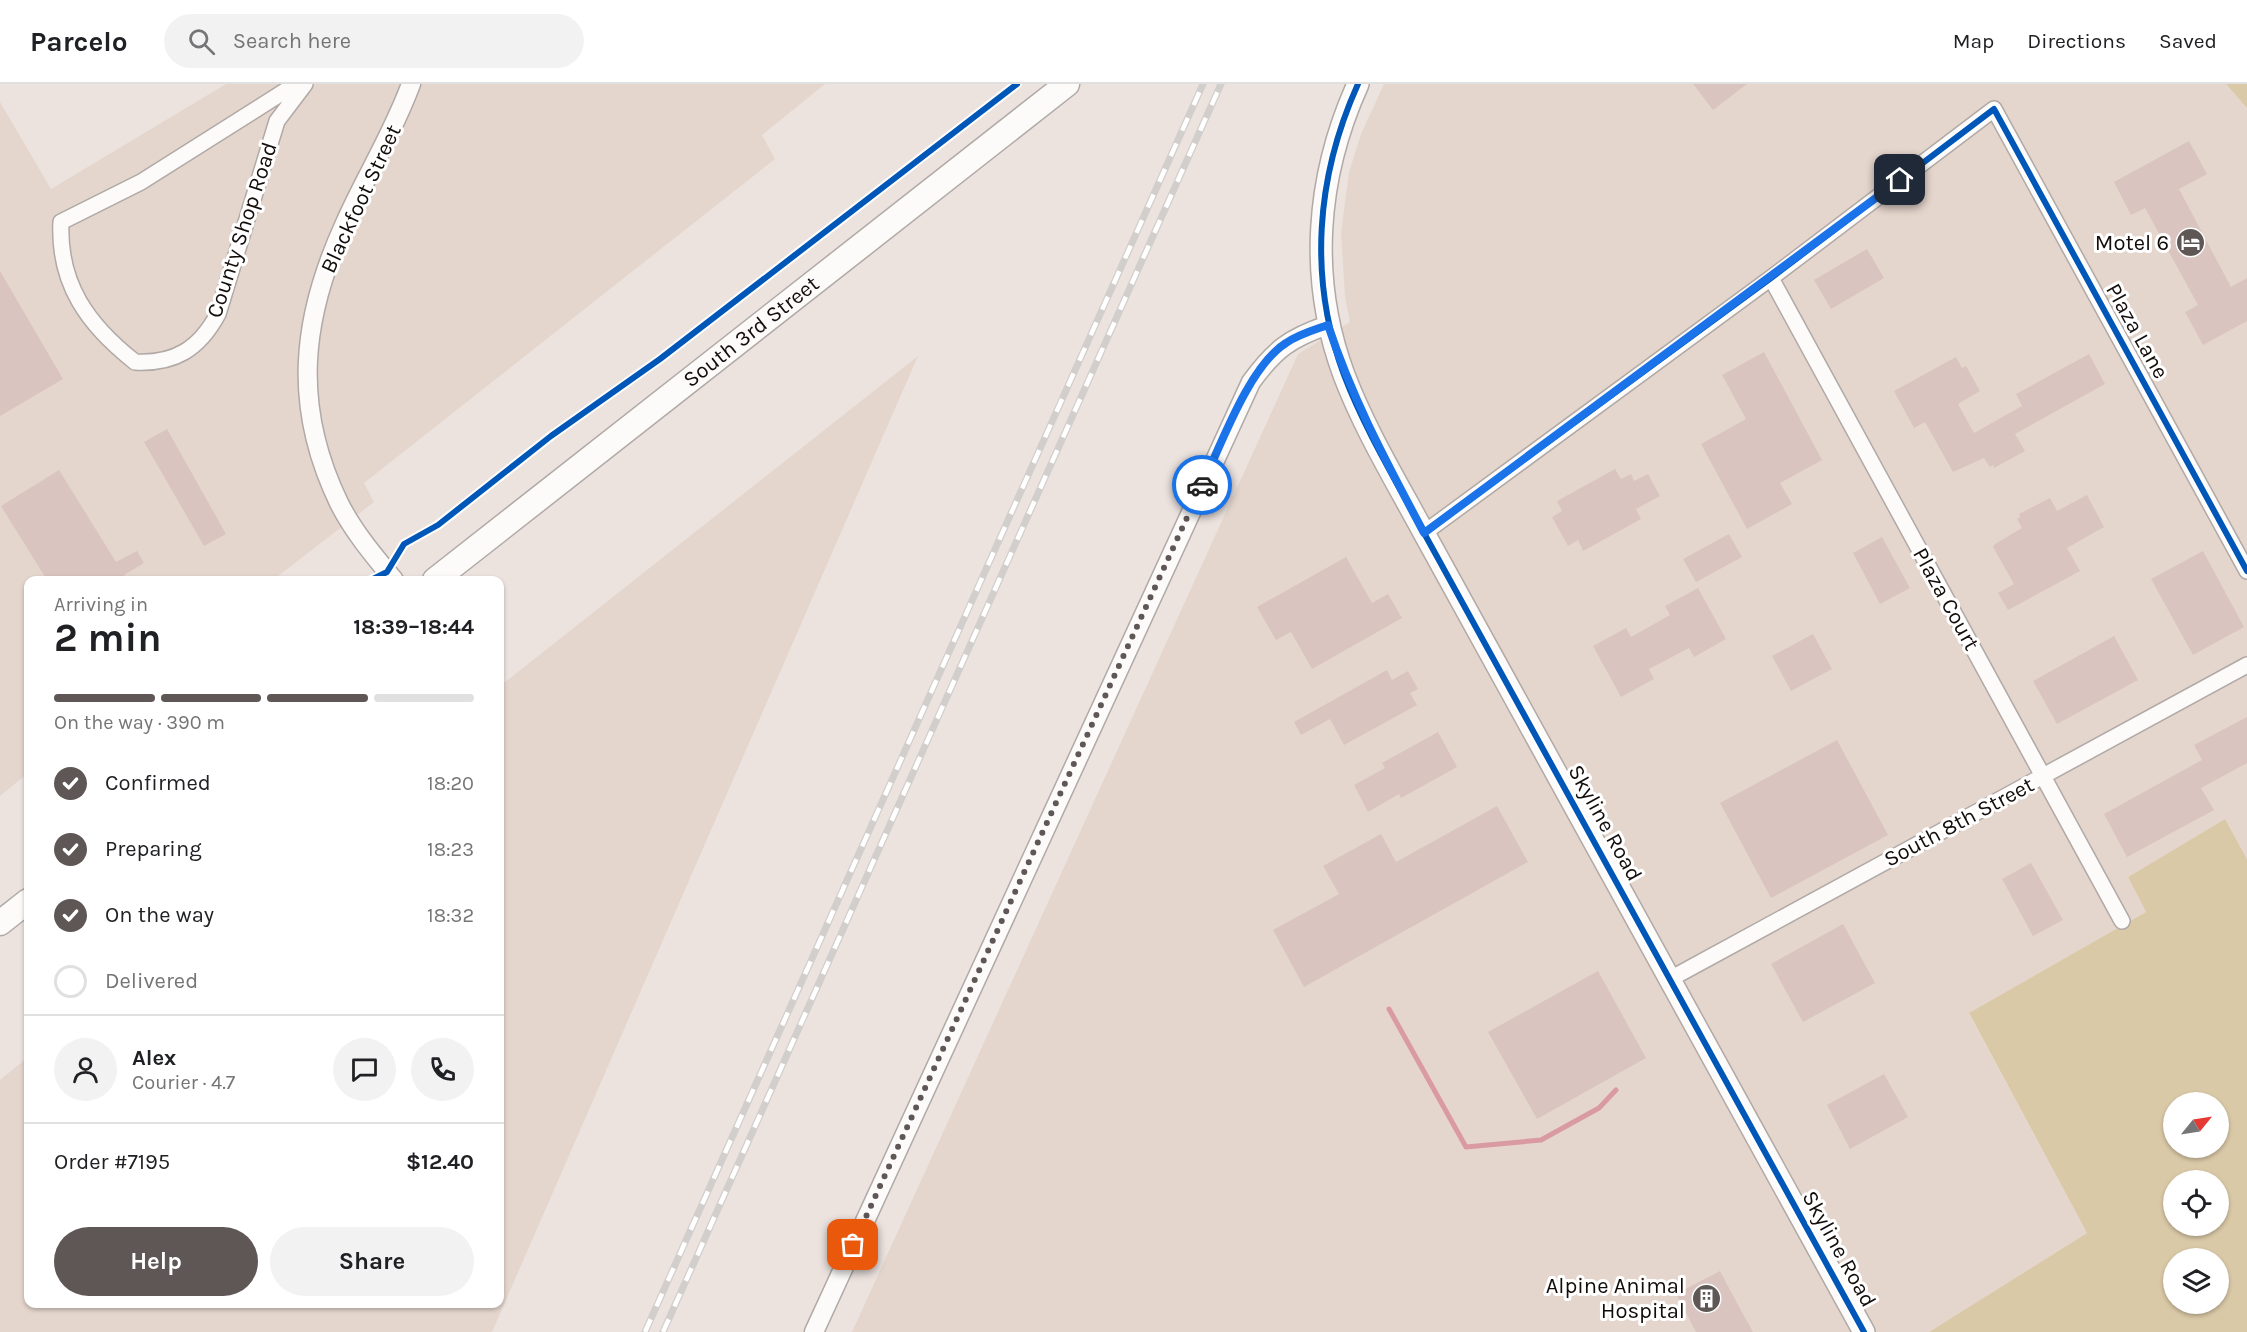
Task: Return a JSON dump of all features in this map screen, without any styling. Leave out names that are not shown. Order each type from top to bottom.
[{"type":"highway","name":"South 3rd Street","points":[[440,576],[1067,84]]},
{"type":"highway","points":[[0,923],[24,904]]},
{"type":"main road","name":"Skyline Road","points":[[1358,84],[1332,150],[1319,241],[1328,325],[1344,375],[1368,429],[1424,533],[1864,1332]]},
{"type":"street","name":"County Shop Road","points":[[296,84],[141,182],[61,222],[60,248],[66,278],[84,309],[108,340],[135,362],[173,359],[208,331],[218,314],[277,121],[305,84]]},
{"type":"street","name":"Blackfoot Street","points":[[391,576],[364,543],[340,504],[320,459],[309,415],[307,373],[310,337],[328,263],[345,221],[397,123],[411,84]]},
{"type":"street","name":"Plaza Lane","points":[[1771,278],[1994,109],[2247,571]]},
{"type":"street","points":[[1424,533],[1771,278]]},
{"type":"street","name":"Plaza Court","points":[[1771,278],[2122,921]]},
{"type":"street","points":[[814,1332],[1251,382],[1269,357],[1284,343],[1328,325]]},
{"type":"street","name":"South 8th Street","points":[[1670,979],[2247,665]]},
{"type":"shaded area","points":[[226,84],[825,84],[762,135],[775,159],[364,483],[374,502],[278,576],[24,576],[24,776],[0,796],[0,102],[51,189]]},
{"type":"shaded area","points":[[1384,84],[2226,84],[2247,108],[2247,859],[2225,819],[2128,877],[2146,912],[1969,1014],[2087,1233],[1929,1332],[852,1332],[1298,354],[1350,322],[1345,297],[1341,233],[1349,172],[1361,134]]},
{"type":"shaded area","points":[[2226,84],[2247,84],[2247,108],[2246,107]]},
{"type":"shaded area","points":[[918,356],[504,1305],[504,683]]},
{"type":"shaded area","points":[[2225,819],[2247,859],[2247,1332],[1929,1332],[2087,1233],[1969,1013],[2146,912],[2128,877]]},
{"type":"shaded area","points":[[24,1060],[24,1308],[502,1308],[492,1332],[0,1332],[0,1080]]},
{"type":"building","points":[[1693,84],[1747,84],[1713,110]]},
{"type":"building","points":[[2189,141],[2207,174],[2179,189],[2231,287],[2247,278],[2247,321],[2203,345],[2185,312],[2198,305],[2145,208],[2131,215],[2114,182]]},
{"type":"building","points":[[1867,249],[1884,278],[1831,309],[1814,280]]},
{"type":"building","points":[[0,271],[63,379],[0,416]]},
{"type":"building","points":[[1764,352],[1822,460],[1780,483],[1792,504],[1747,529],[1701,444],[1746,419],[1722,375]]},
{"type":"building","points":[[2089,354],[2105,384],[2015,434],[2025,451],[1994,468],[1993,465],[1990,467],[1984,458],[1953,472],[1925,422],[1914,428],[1894,391],[1956,357],[1962,368],[1966,366],[1980,391],[1958,404],[1974,433],[2022,406],[2016,394]]},
{"type":"building","points":[[167,429],[226,534],[204,546],[144,442]]},
{"type":"building","points":[[1615,469],[1621,479],[1631,474],[1634,481],[1648,474],[1660,496],[1636,509],[1641,519],[1583,551],[1578,540],[1568,546],[1552,517],[1562,511],[1557,501]]},
{"type":"building","points":[[59,470],[116,562],[137,551],[144,563],[125,576],[45,576],[1,506]]},
{"type":"building","points":[[2087,495],[2104,527],[2067,548],[2080,571],[2008,610],[1998,593],[2014,584],[1993,547],[1995,544],[2022,528],[2017,519],[2020,517],[2019,514],[2050,498],[2057,511]]},
{"type":"building","points":[[1729,534],[1742,557],[1696,582],[1683,559]]},
{"type":"building","points":[[1882,537],[1910,588],[1880,604],[1853,553]]},
{"type":"building","points":[[2203,551],[2244,627],[2193,655],[2151,579]]},
{"type":"building","points":[[1346,557],[1372,603],[1388,594],[1402,618],[1312,669],[1291,632],[1276,640],[1257,607]]},
{"type":"building","points":[[1698,588],[1726,639],[1694,657],[1689,648],[1649,669],[1654,679],[1621,697],[1593,646],[1626,628],[1631,637],[1670,615],[1665,606]]},
{"type":"building","points":[[1813,634],[1832,669],[1791,691],[1772,656]]},
{"type":"building","points":[[2114,636],[2138,680],[2057,724],[2033,681]]},
{"type":"building","points":[[1387,670],[1392,680],[1408,671],[1418,689],[1410,693],[1417,705],[1344,745],[1330,719],[1301,735],[1294,722]]},
{"type":"building","points":[[2247,717],[2247,763],[2201,788],[2214,810],[2127,857],[2104,814],[2202,760],[2194,745]]},
{"type":"building","points":[[1438,732],[1457,767],[1401,798],[1399,794],[1368,812],[1354,785],[1385,768],[1382,763]]},
{"type":"building","points":[[1837,740],[1888,835],[1771,898],[1720,803]]},
{"type":"building","points":[[1497,806],[1528,862],[1304,987],[1273,930],[1339,894],[1323,866],[1381,834],[1396,862]]},
{"type":"building","points":[[2031,863],[2063,920],[2033,936],[2002,879]]},
{"type":"building","points":[[1843,924],[1875,983],[1803,1022],[1771,964]]},
{"type":"building","points":[[1598,971],[1646,1058],[1537,1119],[1488,1032]]},
{"type":"building","points":[[1884,1074],[1908,1117],[1850,1149],[1827,1105]]},
{"type":"building","name":"Alpine Animal Hospital","points":[[1720,1271],[1753,1332],[1696,1332],[1676,1294]]},
{"type":"waterway","points":[[1389,1009],[1466,1147],[1541,1140],[1599,1108],[1616,1090]]},
{"type":"railway","points":[[645,1332],[1203,84]]},
{"type":"railway","points":[[663,1332],[1221,84]]},
{"type":"cycle path","points":[[379,576],[387,572],[404,544],[438,525],[551,436],[660,359],[1017,84]]},
{"type":"cycle path","points":[[1358,84],[1333,155],[1322,228],[1325,302],[1344,375],[1361,416],[1392,475],[1864,1332]]},
{"type":"cycle path","points":[[1424,533],[1771,278],[1994,109],[2247,571]]},
{"type":"way so far","points":[[853,1245],[1202,485]]},
{"type":"place","name":"Motel 6","points":[[2190,243]]},
{"type":"place","name":"Alpine Animal Hospital","points":[[1706,1299]]},
{"type":"route","points":[[1202,485],[1251,382],[1269,357],[1284,343],[1301,334],[1328,325],[1344,375],[1368,429],[1424,533],[1900,180]]}]
